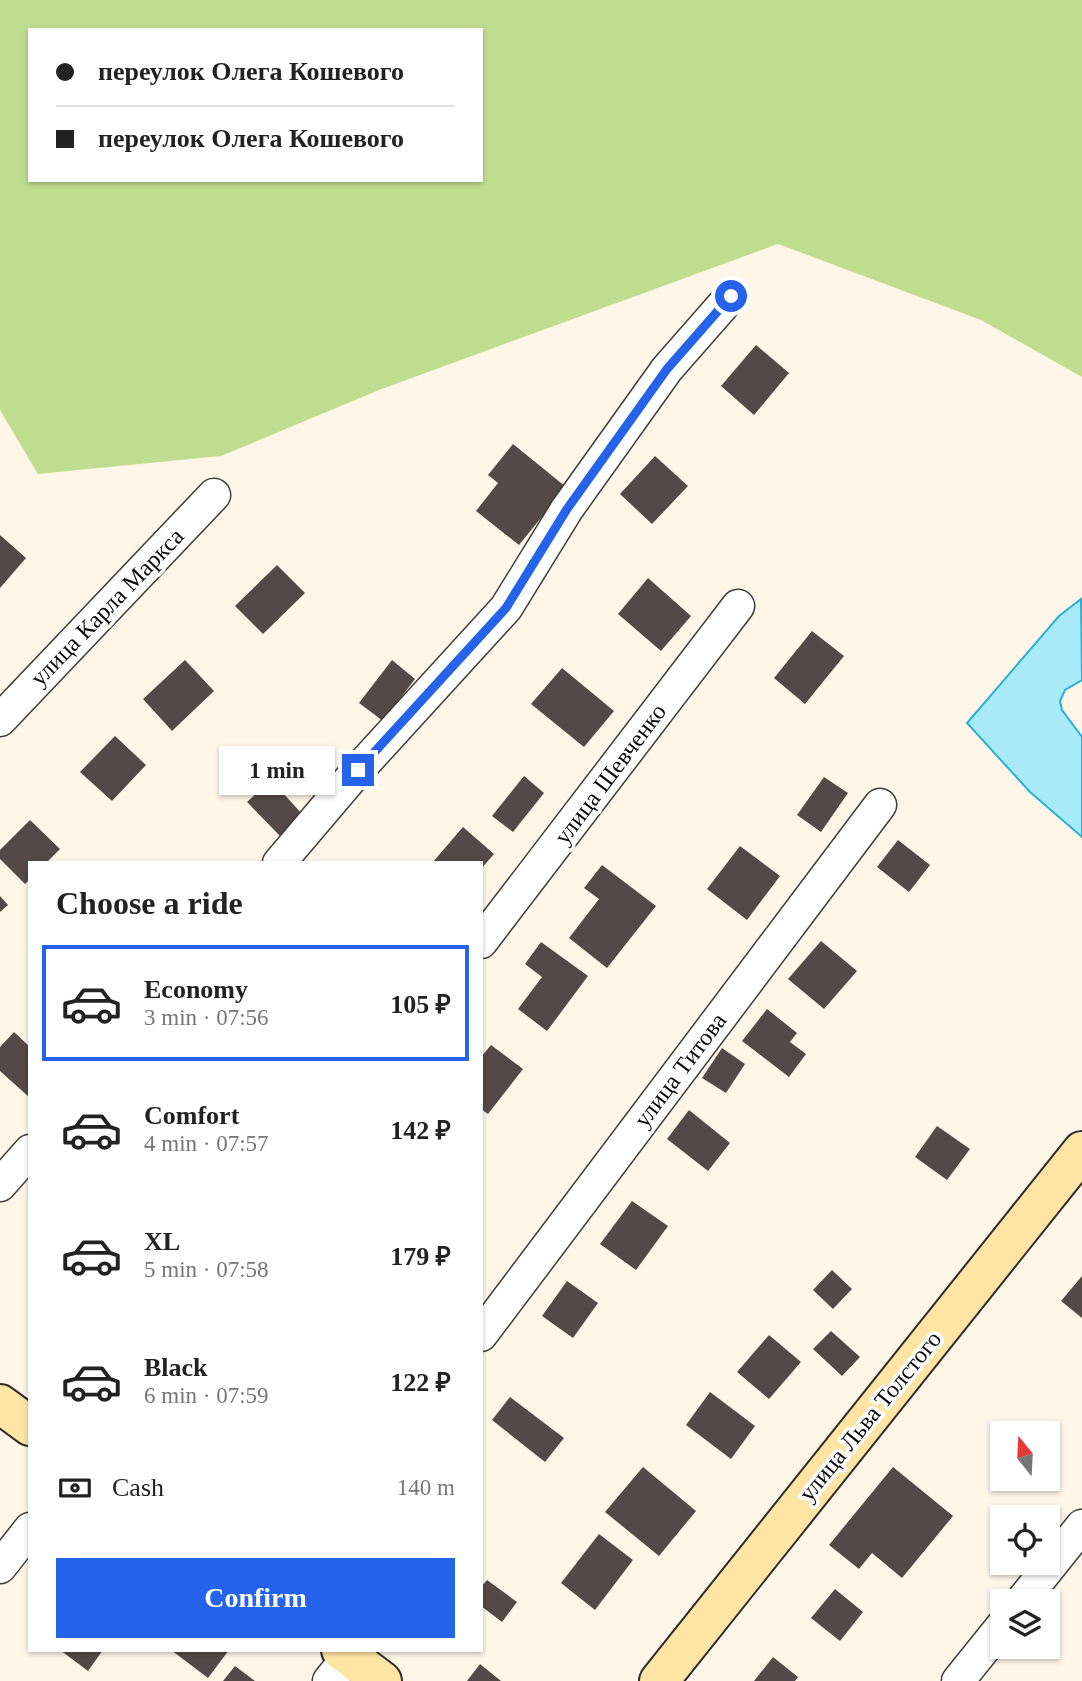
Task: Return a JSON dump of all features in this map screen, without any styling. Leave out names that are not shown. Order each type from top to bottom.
[{"type":"street","points":[[281,861],[358,770],[506,608],[567,509],[667,369],[731,296]]},
{"type":"street","name":"улица Карла Маркса","points":[[0,720],[214,495]]},
{"type":"street","name":"улица Шевченко","points":[[483,939],[738,606]]},
{"type":"street","name":"улица Титова","points":[[483,1332],[880,805]]},
{"type":"street","name":"улица Льва Толстого","points":[[659,1681],[1082,1150]]},
{"type":"street","points":[[0,1185],[28,1153]]},
{"type":"street","points":[[0,1404],[28,1425]]},
{"type":"street","points":[[1032,1589],[1082,1526]]},
{"type":"street","points":[[0,1567],[28,1532]]},
{"type":"street","points":[[958,1681],[990,1641]]},
{"type":"street","points":[[340,1662],[382,1681]]},
{"type":"green space","points":[[0,0],[1082,0],[1082,377],[981,320],[778,244],[379,390],[221,456],[38,474],[0,410]]},
{"type":"water","points":[[1081,599],[1082,680],[1065,690],[1060,701],[1062,710],[1082,737],[1082,837],[1030,792],[967,723],[1059,616]]},
{"type":"building","points":[[756,345],[789,373],[754,415],[721,386]]},
{"type":"building","points":[[513,444],[566,487],[519,545],[476,511],[498,483],[488,475]]},
{"type":"building","points":[[655,456],[688,486],[652,524],[620,494]]},
{"type":"building","points":[[0,535],[26,558],[0,588]]},
{"type":"building","points":[[277,565],[305,593],[263,634],[235,606]]},
{"type":"building","points":[[648,578],[691,616],[661,651],[618,614]]},
{"type":"building","points":[[812,631],[844,656],[805,704],[774,678]]},
{"type":"building","points":[[185,660],[214,691],[172,731],[143,699]]},
{"type":"building","points":[[392,660],[415,679],[383,721],[359,703]]},
{"type":"building","points":[[562,668],[614,711],[584,747],[531,704]]},
{"type":"building","points":[[115,736],[146,765],[112,801],[80,772]]},
{"type":"building","points":[[524,776],[544,793],[513,832],[492,816]]},
{"type":"building","points":[[824,777],[848,793],[821,832],[797,815]]},
{"type":"building","points":[[271,780],[303,815],[280,836],[247,802]]},
{"type":"building","points":[[30,820],[60,849],[48,861],[28,861],[28,881],[25,884],[0,859],[0,850]]},
{"type":"building","points":[[463,827],[494,854],[483,867],[483,861],[434,861]]},
{"type":"building","points":[[898,840],[930,865],[909,892],[877,867]]},
{"type":"building","points":[[740,846],[780,876],[747,920],[707,889]]},
{"type":"building","points":[[602,865],[656,906],[607,968],[569,938],[599,899],[584,888]]},
{"type":"building","points":[[0,896],[8,905],[0,912]]},
{"type":"building","points":[[821,941],[857,971],[824,1009],[788,979]]},
{"type":"building","points":[[541,942],[588,976],[547,1031],[518,1009],[542,977],[525,964]]},
{"type":"building","points":[[767,1009],[797,1033],[790,1042],[806,1054],[789,1077],[742,1041]]},
{"type":"building","points":[[14,1032],[28,1045],[28,1096],[0,1071],[0,1047]]},
{"type":"building","points":[[491,1045],[523,1069],[488,1114],[483,1110],[483,1055]]},
{"type":"building","points":[[722,1048],[745,1064],[726,1093],[702,1078]]},
{"type":"building","points":[[689,1110],[730,1143],[708,1171],[667,1139]]},
{"type":"building","points":[[937,1126],[970,1149],[947,1180],[915,1157]]},
{"type":"building","points":[[632,1201],[668,1226],[636,1270],[600,1244]]},
{"type":"building","points":[[832,1270],[852,1289],[833,1309],[813,1290]]},
{"type":"building","points":[[1082,1276],[1082,1318],[1061,1301]]},
{"type":"building","points":[[567,1281],[598,1303],[573,1338],[542,1316]]},
{"type":"building","points":[[831,1331],[860,1357],[842,1376],[813,1349]]},
{"type":"building","points":[[769,1335],[801,1362],[769,1399],[737,1372]]},
{"type":"building","points":[[710,1392],[755,1426],[731,1459],[686,1425]]},
{"type":"building","points":[[510,1397],[564,1438],[545,1462],[492,1420]]},
{"type":"building","points":[[643,1467],[696,1511],[659,1556],[605,1512]]},
{"type":"building","points":[[893,1467],[953,1516],[902,1578],[872,1553],[859,1569],[829,1545]]},
{"type":"building","points":[[599,1534],[633,1560],[595,1610],[561,1583]]},
{"type":"building","points":[[487,1580],[517,1602],[502,1622],[483,1608],[483,1585]]},
{"type":"building","points":[[835,1589],[863,1612],[840,1641],[811,1618]]},
{"type":"building","points":[[63,1652],[102,1652],[88,1671]]},
{"type":"building","points":[[174,1652],[228,1652],[208,1678]]},
{"type":"building","points":[[773,1657],[798,1677],[795,1681],[754,1681]]},
{"type":"building","points":[[480,1664],[501,1681],[467,1681]]},
{"type":"building","points":[[235,1666],[255,1681],[223,1681]]},
{"type":"route","points":[[358,770],[506,608],[567,509],[667,369],[731,296]]}]
